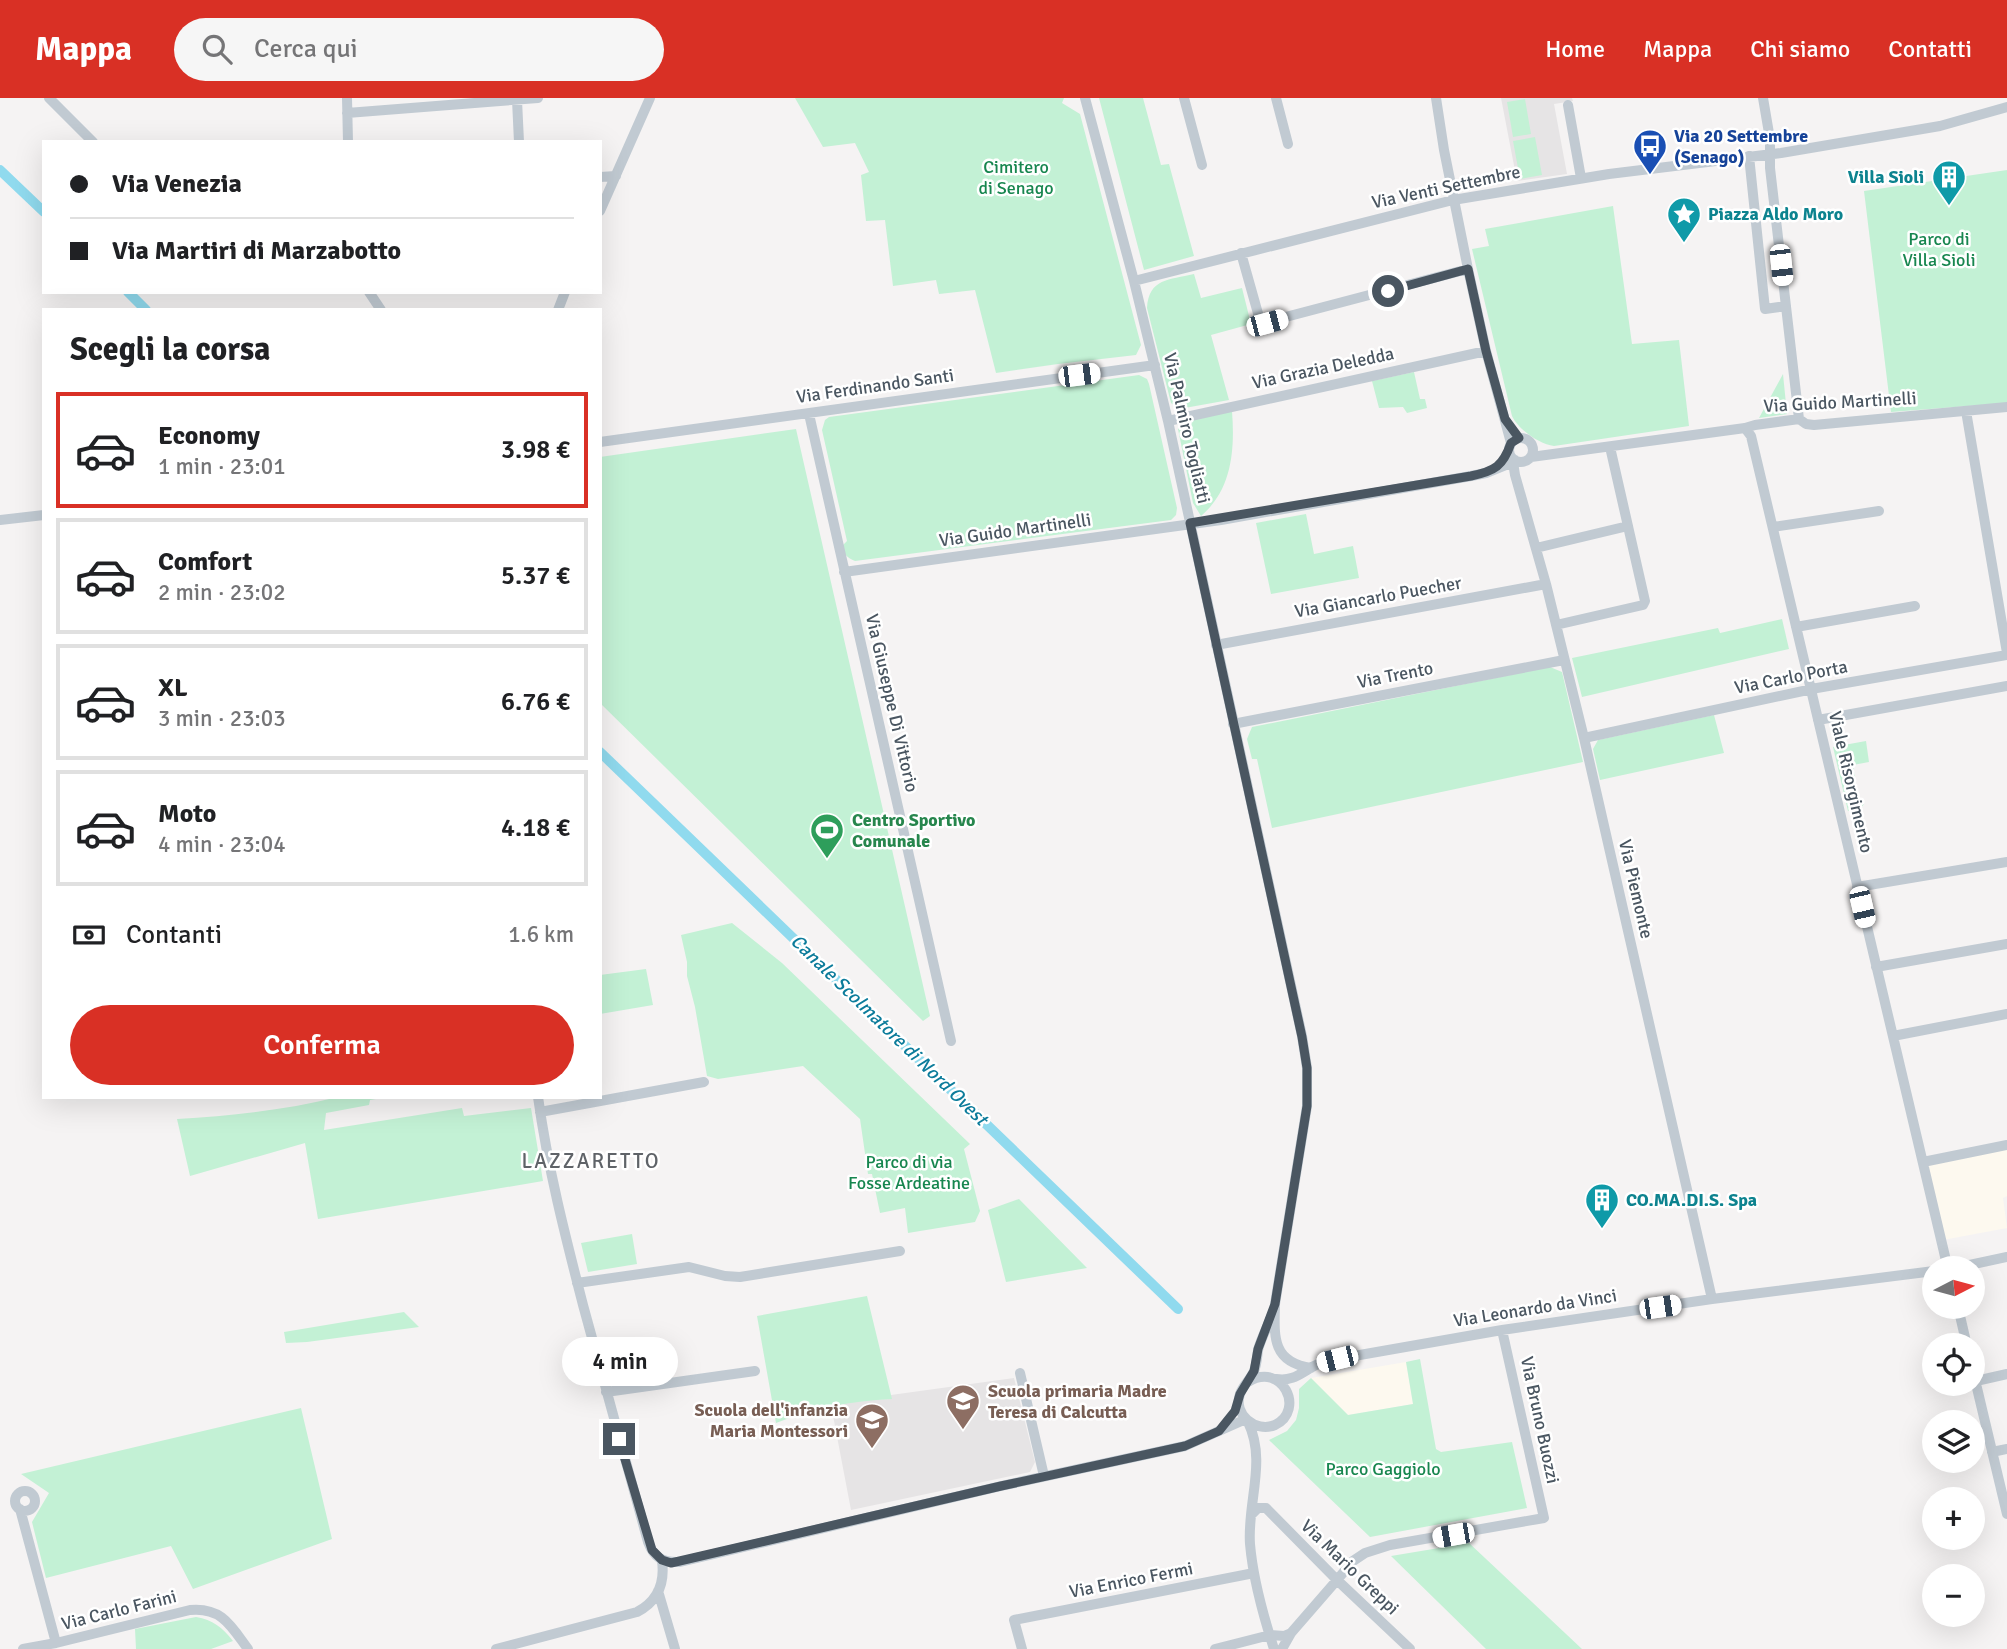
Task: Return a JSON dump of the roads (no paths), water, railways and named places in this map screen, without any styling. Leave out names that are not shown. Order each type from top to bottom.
[{"type":"street","points":[[49,98],[91,140]]},
{"type":"street","points":[[347,98],[348,140]]},
{"type":"street","points":[[347,113],[538,98]]},
{"type":"street","points":[[602,208],[650,98]]},
{"type":"street","name":"Via Palmiro Togliatti","points":[[1085,98],[1168,421],[1307,1068],[1303,1132],[1275,1304],[1276,1338],[1283,1356],[1290,1362],[1311,1368]]},
{"type":"street","points":[[1184,98],[1202,165]]},
{"type":"street","points":[[1276,98],[1288,144]]},
{"type":"street","points":[[1436,98],[1468,269],[1486,351],[1513,451]]},
{"type":"street","points":[[1763,98],[1770,139],[1799,419]]},
{"type":"street","points":[[517,100],[519,140]]},
{"type":"street","points":[[1568,105],[1581,178]]},
{"type":"street","name":"Via Venti Settembre","points":[[1134,281],[1453,200],[1581,178],[1770,154],[1940,126],[2007,107]]},
{"type":"street","points":[[1749,156],[1765,309],[1786,306]]},
{"type":"street","points":[[602,177],[616,176]]},
{"type":"street","points":[[1241,253],[1263,323],[1468,269]]},
{"type":"street","name":"Via Grazia Deledda","points":[[1168,421],[1486,351]]},
{"type":"street","name":"Via Ferdinando Santi","points":[[602,442],[1155,365]]},
{"type":"street","name":"Via Guido Martinelli","points":[[1513,451],[1522,462],[1531,454],[1610,447],[1799,419],[1814,425],[2007,407]]},
{"type":"street","points":[[1966,411],[2007,653]]},
{"type":"street","name":"Via Giuseppe Di Vittorio","points":[[808,414],[951,1041]]},
{"type":"street","name":"Viale Risorgimento","points":[[1745,428],[1751,436],[1947,1256]]},
{"type":"street","points":[[1494,470],[1528,440],[1531,454],[1523,466],[1519,484]]},
{"type":"street","points":[[1556,625],[1643,605],[1645,601],[1610,447]]},
{"type":"street","name":"Via Piemonte","points":[[1513,451],[1519,484],[1584,738],[1712,1299]]},
{"type":"street","points":[[1494,470],[1508,472],[1519,484]]},
{"type":"street","name":"Via Guido Martinelli","points":[[844,572],[1190,523],[1494,470]]},
{"type":"street","points":[[1773,527],[1879,511]]},
{"type":"street","points":[[0,520],[42,515]]},
{"type":"street","points":[[1536,548],[1628,526]]},
{"type":"street","points":[[1993,567],[2007,564]]},
{"type":"street","name":"Via Giancarlo Puecher","points":[[1216,645],[1546,584]]},
{"type":"street","points":[[1796,627],[1915,606]]},
{"type":"street","name":"Via Carlo Porta","points":[[1584,738],[1811,690],[2007,653]]},
{"type":"street","name":"Via Trento","points":[[1233,724],[1564,660]]},
{"type":"street","points":[[1818,720],[2007,686]]},
{"type":"street","points":[[1857,887],[2007,862]]},
{"type":"street","points":[[1877,967],[2007,944]]},
{"type":"street","points":[[1893,1036],[2007,1014]]},
{"type":"street","points":[[540,1112],[704,1082]]},
{"type":"street","points":[[538,1099],[554,1192],[606,1392],[648,1542],[655,1556],[662,1560],[680,1562],[1044,1476],[1185,1446],[1247,1420]]},
{"type":"street","points":[[1923,1162],[2007,1145]]},
{"type":"street","points":[[577,1283],[689,1266],[725,1276],[740,1277],[900,1251]]},
{"type":"street","points":[[1985,1262],[2007,1257]]},
{"type":"street","name":"Via Leonardo da Vinci","points":[[1273,1378],[1284,1381],[1337,1359],[1503,1330],[1712,1299],[1922,1273]]},
{"type":"street","name":"Via Palmiro Togliatti","points":[[1248,1382],[1275,1304]]},
{"type":"street","name":"Via Bruno Buozzi","points":[[1337,1580],[1353,1561],[1372,1550],[1544,1518],[1503,1330]]},
{"type":"street","points":[[1247,1420],[1258,1426],[1270,1426],[1285,1416],[1289,1407],[1287,1390],[1258,1359]]},
{"type":"street","points":[[606,1392],[755,1371]]},
{"type":"street","points":[[1020,1373],[1044,1476]]},
{"type":"street","points":[[1985,1379],[2007,1374]]},
{"type":"street","name":"Via Leonardo da Vinci","points":[[1289,1397],[1300,1376]]},
{"type":"street","points":[[1219,1431],[1235,1411],[1240,1394],[1248,1382],[1255,1378],[1273,1378]]},
{"type":"street","points":[[1980,1396],[2007,1514]]},
{"type":"street","points":[[1238,1402],[1254,1438],[1257,1453]]},
{"type":"street","points":[[1270,1426],[1257,1453],[1250,1543],[1254,1573],[1274,1649]]},
{"type":"street","points":[[1993,1452],[2007,1449]]},
{"type":"street","name":"Via Mario Greppi","points":[[1255,1485],[1258,1497],[1266,1508],[1409,1649]]},
{"type":"street","points":[[1251,1515],[1258,1508],[1266,1508]]},
{"type":"street","points":[[25,1509],[26,1530],[54,1645]]},
{"type":"street","points":[[496,1649],[637,1612],[649,1604],[658,1591],[663,1577],[662,1560]]},
{"type":"street","name":"Via Enrico Fermi","points":[[1022,1649],[1014,1620],[1254,1573]]},
{"type":"street","points":[[1282,1649],[1291,1633],[1337,1580]]},
{"type":"street","points":[[658,1591],[675,1649]]},
{"type":"street","name":"Via Carlo Farini","points":[[23,1649],[54,1645],[160,1617],[205,1609],[221,1616],[248,1649]]},
{"type":"street","points":[[1214,1649],[1270,1635],[1284,1636],[1291,1633]]},
{"type":"waterway","name":"Canale Scolmatore di Nord Ovest","points":[[0,170],[42,210]]},
{"type":"waterway","name":"Canale Scolmatore di Nord Ovest","points":[[130,294],[144,308]]},
{"type":"waterway","name":"Canale Scolmatore di Nord Ovest","points":[[602,754],[1178,1309]]},
{"type":"place","name":"Via 20 Settembre (Senago)","points":[[1650,176]]},
{"type":"place","name":"Villa Sioli","points":[[1949,207]]},
{"type":"place","name":"Piazza Aldo Moro","points":[[1684,244]]},
{"type":"place","name":"Centro Sportivo Comunale","points":[[827,860]]},
{"type":"place","name":"CO.MA.DI.S. Spa","points":[[1602,1230]]},
{"type":"place","name":"Scuola primaria Madre Teresa di Calcutta","points":[[963,1431]]},
{"type":"place","name":"Scuola dell'infanzia Maria Montessori","points":[[872,1450]]},
{"type":"district","name":"LAZZARETTO","points":[[591,1161]]},
{"type":"park label","name":"Cimitero di Senago","points":[[1016,177]]},
{"type":"park label","name":"Parco di Villa Sioli","points":[[1939,249]]},
{"type":"park label","name":"Parco di via Fosse Ardeatine","points":[[909,1172]]},
{"type":"park label","name":"Parco Gaggiolo","points":[[1383,1469]]}]
